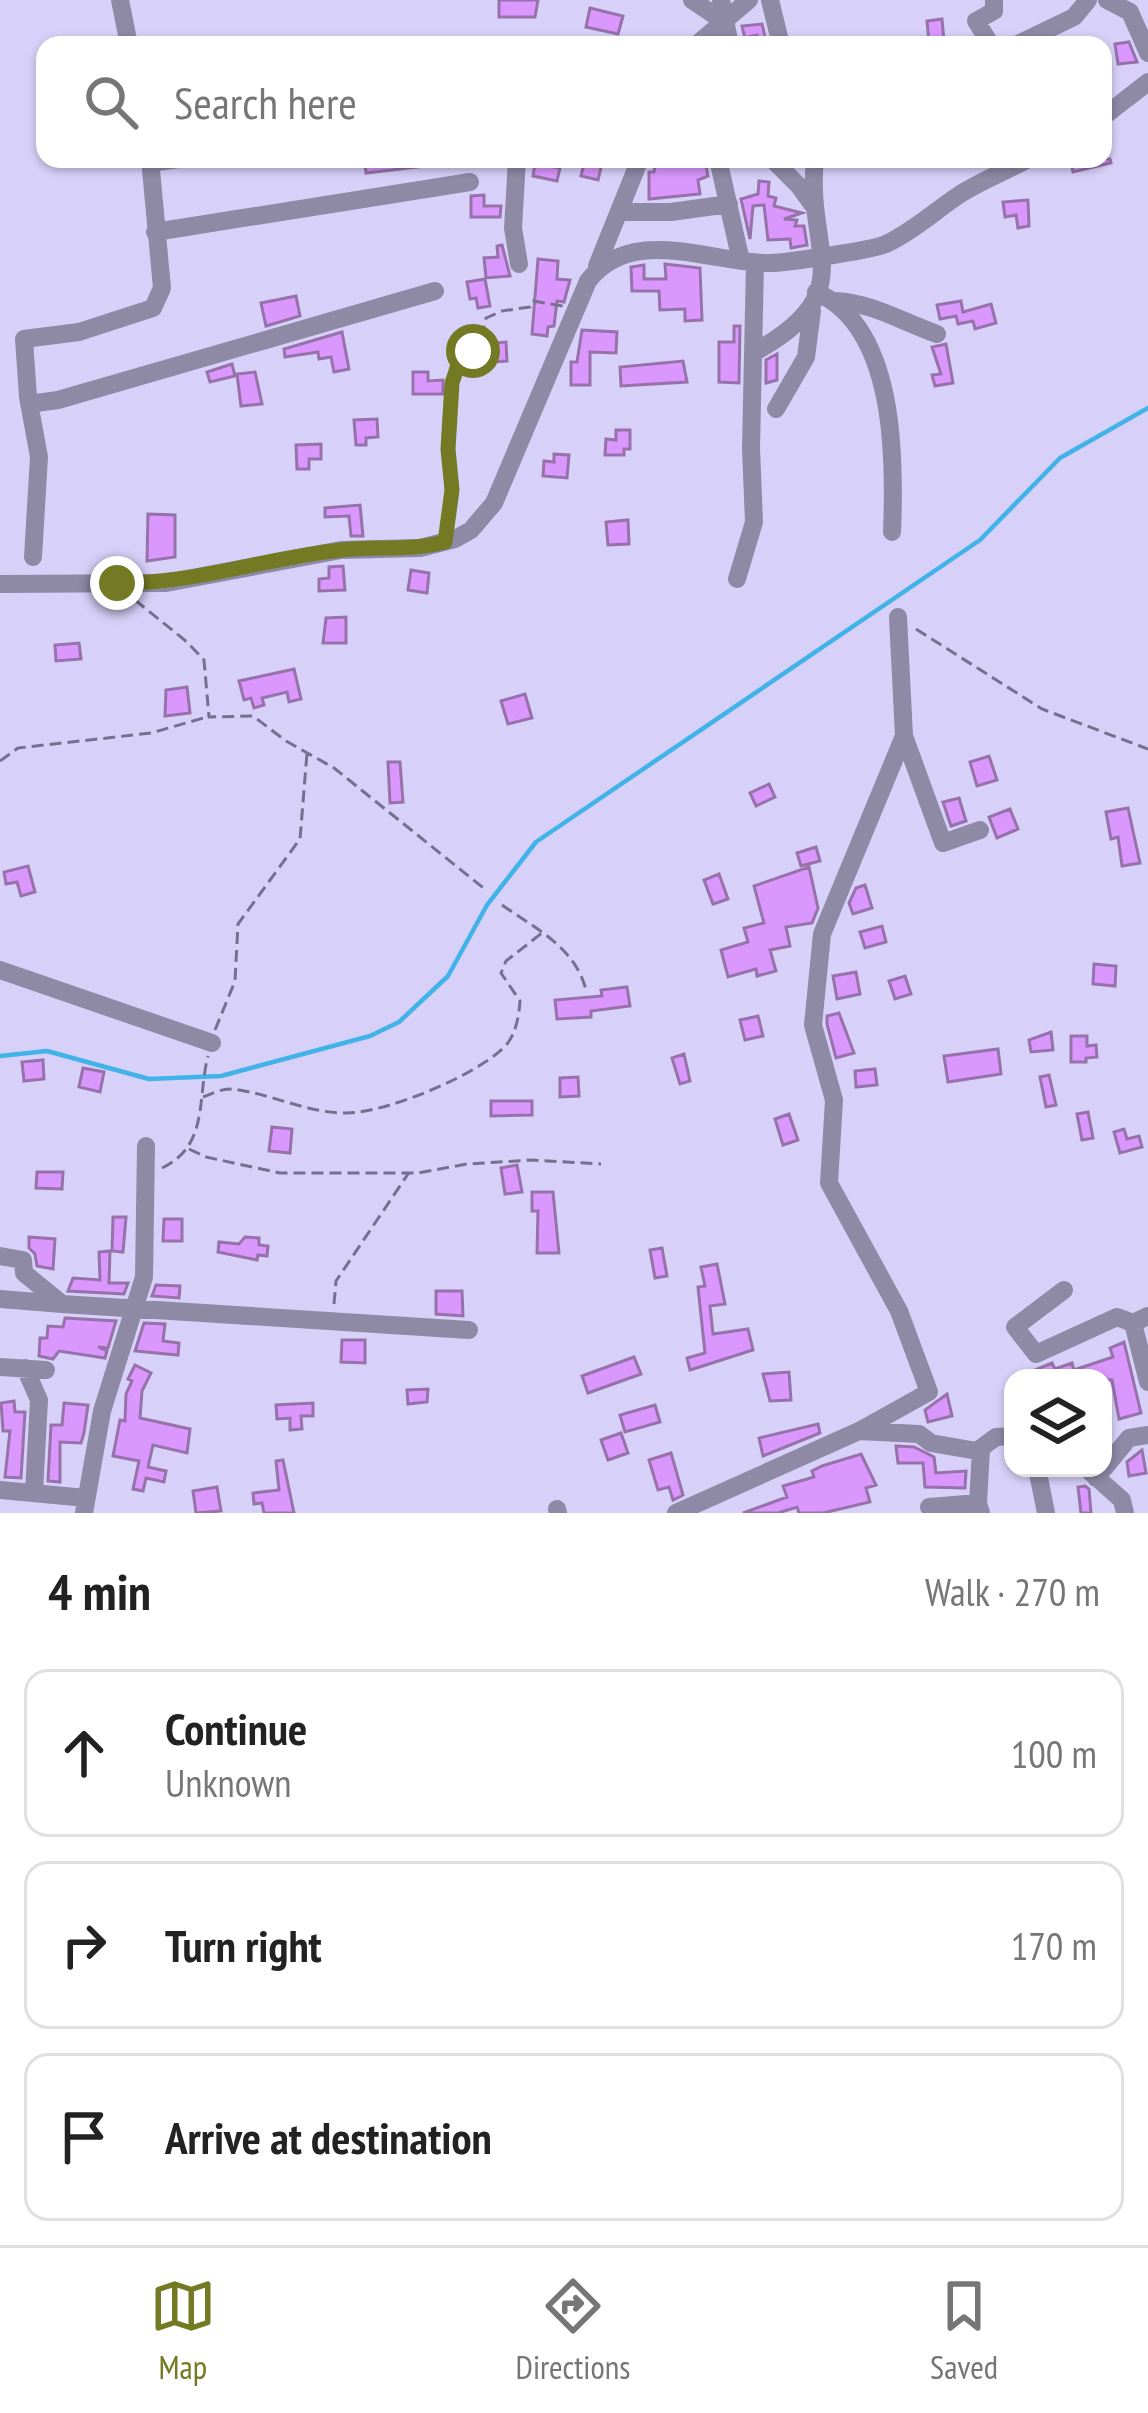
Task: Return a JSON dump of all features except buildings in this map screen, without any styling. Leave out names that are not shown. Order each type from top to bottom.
[{"type":"street","points":[[120,0],[127,36]]},
{"type":"street","points":[[692,0],[726,23]]},
{"type":"street","points":[[721,0],[728,36]]},
{"type":"street","points":[[708,36],[749,0]]},
{"type":"street","points":[[770,0],[780,36]]},
{"type":"street","points":[[985,36],[976,21],[994,11],[994,0]]},
{"type":"street","points":[[1035,36],[1074,17],[1088,0]]},
{"type":"street","points":[[1107,0],[1130,12],[1148,52]]},
{"type":"street","points":[[1112,110],[1148,82]]},
{"type":"street","points":[[33,557],[39,457],[28,404],[24,339],[79,332],[153,308],[162,288],[150,168]]},
{"type":"street","points":[[516,168],[513,228],[518,264]]},
{"type":"street","points":[[0,584],[166,583],[341,550],[420,548],[471,530],[494,502],[637,168]]},
{"type":"street","points":[[720,168],[748,262],[753,352],[754,522],[737,579]]},
{"type":"street","points":[[781,168],[814,208]]},
{"type":"street","points":[[776,409],[806,358],[824,255],[814,208],[815,168]]},
{"type":"street","points":[[596,271],[608,258],[624,253],[696,252],[748,262],[884,245],[1002,168]]},
{"type":"street","points":[[155,232],[470,182]]},
{"type":"street","points":[[620,212],[729,205]]},
{"type":"street","points":[[28,404],[58,400],[435,291]]},
{"type":"street","points":[[753,352],[776,340],[814,301],[866,303],[937,334]]},
{"type":"street","points":[[836,301],[866,342],[890,415],[892,532]]},
{"type":"street","points":[[898,617],[904,736],[943,843],[980,830]]},
{"type":"street","points":[[676,1513],[859,1431],[928,1392],[899,1311],[829,1183],[834,1100],[813,1024],[822,934],[904,736]]},
{"type":"street","points":[[0,970],[212,1043]]},
{"type":"street","points":[[0,1490],[34,1492],[85,1506],[102,1411],[144,1277],[146,1146]]},
{"type":"street","points":[[0,1256],[23,1259],[24,1273],[62,1304]]},
{"type":"street","points":[[1064,1291],[1015,1327],[1036,1354],[1117,1317],[1141,1320],[1148,1382]]},
{"type":"street","points":[[0,1299],[469,1330]]},
{"type":"street","points":[[0,1367],[46,1370]]},
{"type":"street","points":[[25,1368],[39,1400],[34,1492]]},
{"type":"street","points":[[859,1431],[919,1434],[932,1444],[981,1449],[1004,1437]]},
{"type":"street","points":[[1112,1454],[1130,1438],[1148,1435]]},
{"type":"street","points":[[928,1507],[979,1508],[981,1449]]},
{"type":"street","points":[[1039,1477],[1046,1513]]},
{"type":"street","points":[[1095,1477],[1121,1500],[1125,1513]]},
{"type":"path","points":[[445,542],[457,368],[482,341],[486,318],[502,310],[530,307],[533,301],[577,308]]},
{"type":"path","points":[[117,583],[204,660],[209,717]]},
{"type":"path","points":[[898,617],[1042,709],[1148,749]]},
{"type":"path","points":[[0,761],[18,748],[152,733],[209,717],[253,716],[334,768],[486,890]]},
{"type":"path","points":[[212,1043],[235,981],[238,924],[300,839],[307,753]]},
{"type":"path","points":[[502,905],[572,958],[586,990]]},
{"type":"path","points":[[203,1097],[226,1088],[349,1113],[414,1096],[477,1069],[509,1042],[518,1018],[520,1001],[501,973],[506,961],[542,933]]},
{"type":"path","points":[[145,1175],[170,1165],[189,1149],[203,1097],[205,1068]]},
{"type":"path","points":[[189,1149],[280,1173],[410,1172],[531,1160],[602,1164]]},
{"type":"path","points":[[332,1320],[336,1281],[392,1192],[410,1172]]},
{"type":"waterway","points":[[0,1056],[47,1051],[149,1079],[221,1076],[370,1036],[399,1022],[448,976],[487,905],[536,842],[980,540],[1060,458],[1148,408]]},
{"type":"route","points":[[117,583],[166,583],[341,550],[420,548],[445,542],[452,490],[448,449],[452,383],[457,368],[473,351]]}]
